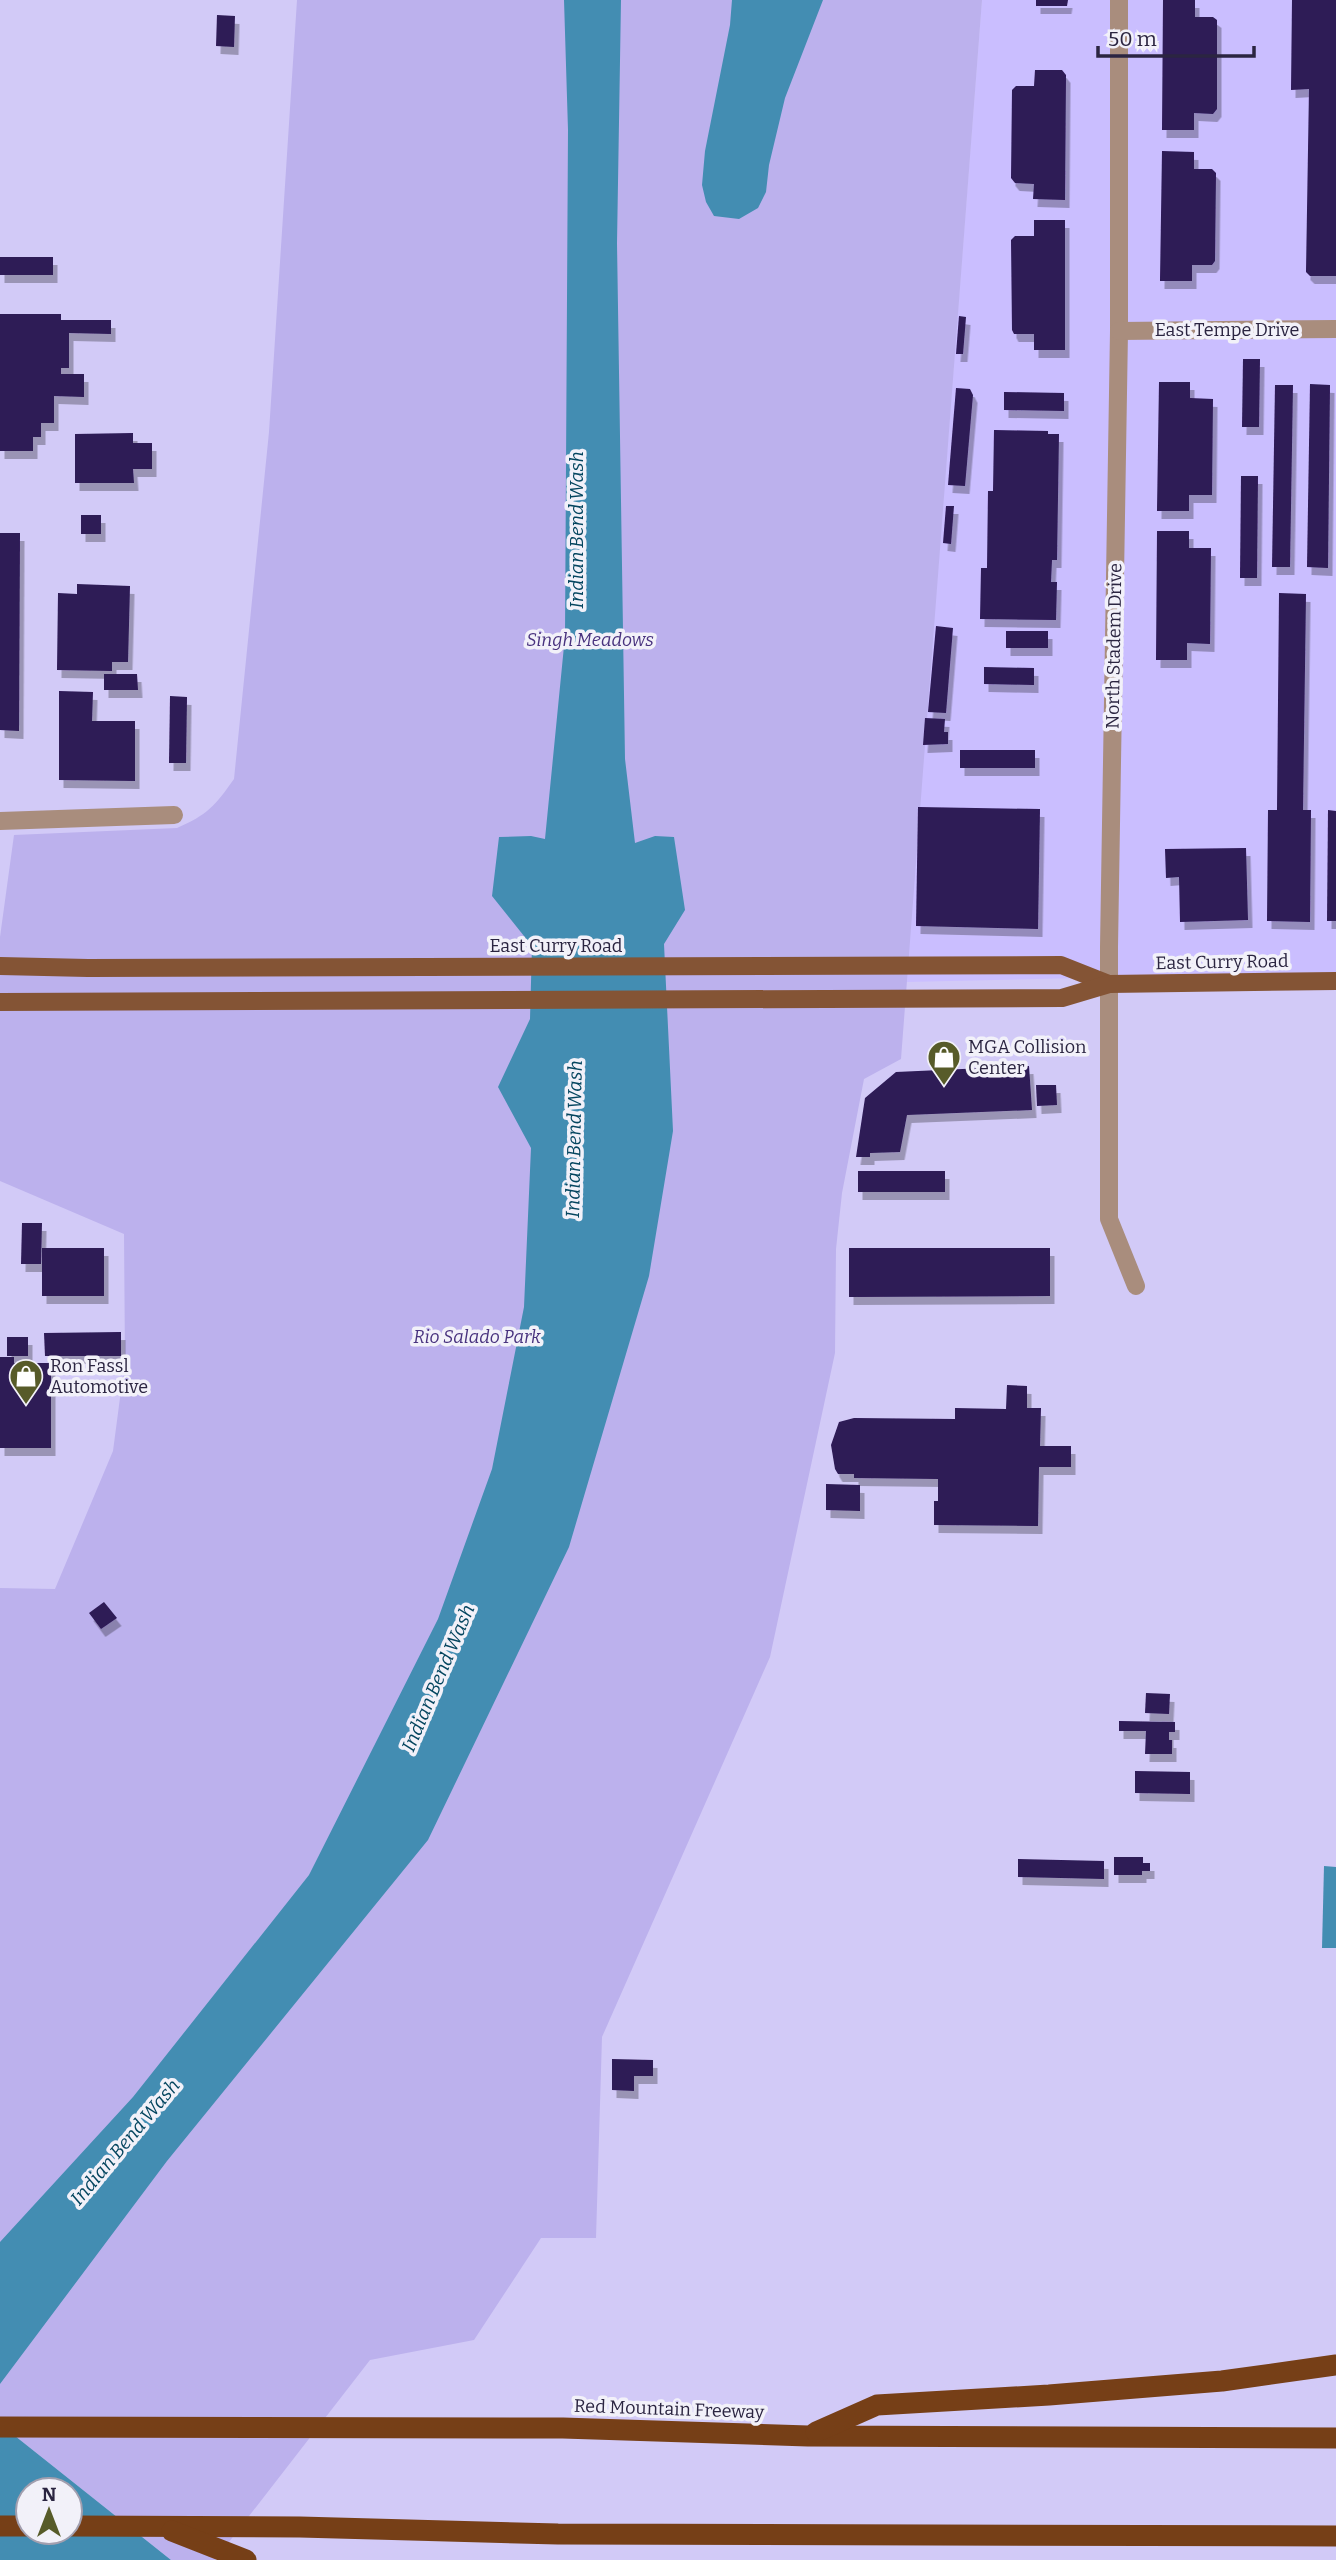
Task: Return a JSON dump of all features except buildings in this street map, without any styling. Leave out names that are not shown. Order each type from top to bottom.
[{"type":"highway","points":[[808,2436],[877,2405],[1209,2382],[1336,2365]]},
{"type":"highway","name":"Red Mountain Freeway","points":[[0,2427],[563,2428],[808,2436],[1336,2438]]},
{"type":"highway","points":[[84,2526],[300,2527],[558,2534],[1329,2536]]},
{"type":"highway","points":[[160,2526],[246,2560]]},
{"type":"main road","name":"East Curry Road","points":[[0,966],[1061,965],[1109,984]]},
{"type":"main road","name":"East Curry Road","points":[[0,1002],[1062,998],[1109,984],[1336,981]]},
{"type":"street","name":"North Stadem Drive","points":[[1119,0],[1119,331],[1109,984],[1109,1219],[1136,1286]]},
{"type":"street","name":"East Tempe Drive","points":[[1119,331],[1336,329]]},
{"type":"street","points":[[0,821],[174,815]]},
{"type":"shaded area","points":[[982,0],[1336,0],[1336,972],[906,982]]},
{"type":"green space","points":[[297,0],[982,0],[901,1059],[864,1079],[842,1193],[836,1249],[835,1353],[770,1657],[602,2037],[596,2238],[541,2238],[474,2340],[370,2360],[215,2560],[171,2560],[84,2491],[84,2476],[65,2476],[0,2424],[0,1588],[55,1589],[113,1451],[125,1360],[124,1234],[0,1181],[0,937],[14,835],[177,828],[210,809],[234,779],[269,432]]},
{"type":"water","name":"Indian Bend Wash","points":[[564,0],[621,0],[617,243],[625,759],[635,843],[655,836],[674,837],[685,910],[664,944],[673,1131],[649,1276],[569,1547],[428,1840],[167,2161],[0,2384],[0,2242],[133,2097],[309,1875],[438,1619],[492,1469],[524,1307],[531,1148],[498,1087],[530,1019],[532,946],[492,896],[499,837],[531,836],[545,839],[565,636],[568,130]]},
{"type":"water","points":[[732,0],[823,0],[785,98],[769,165],[766,192],[758,208],[739,219],[714,216],[706,202],[702,185],[705,151],[730,25]]},
{"type":"water","points":[[1324,1866],[1336,1867],[1336,1948],[1322,1948]]},
{"type":"water","points":[[0,2424],[65,2476],[14,2476],[14,2546],[84,2546],[84,2491],[171,2560],[0,2560]]},
{"type":"place","name":"MGA Collision Center","points":[[944,1087]]},
{"type":"place","name":"Ron Fassl Automotive","points":[[26,1406]]},
{"type":"park label","name":"Singh Meadows","points":[[590,640]]},
{"type":"park label","name":"Rio Salado Park","points":[[477,1337]]}]
